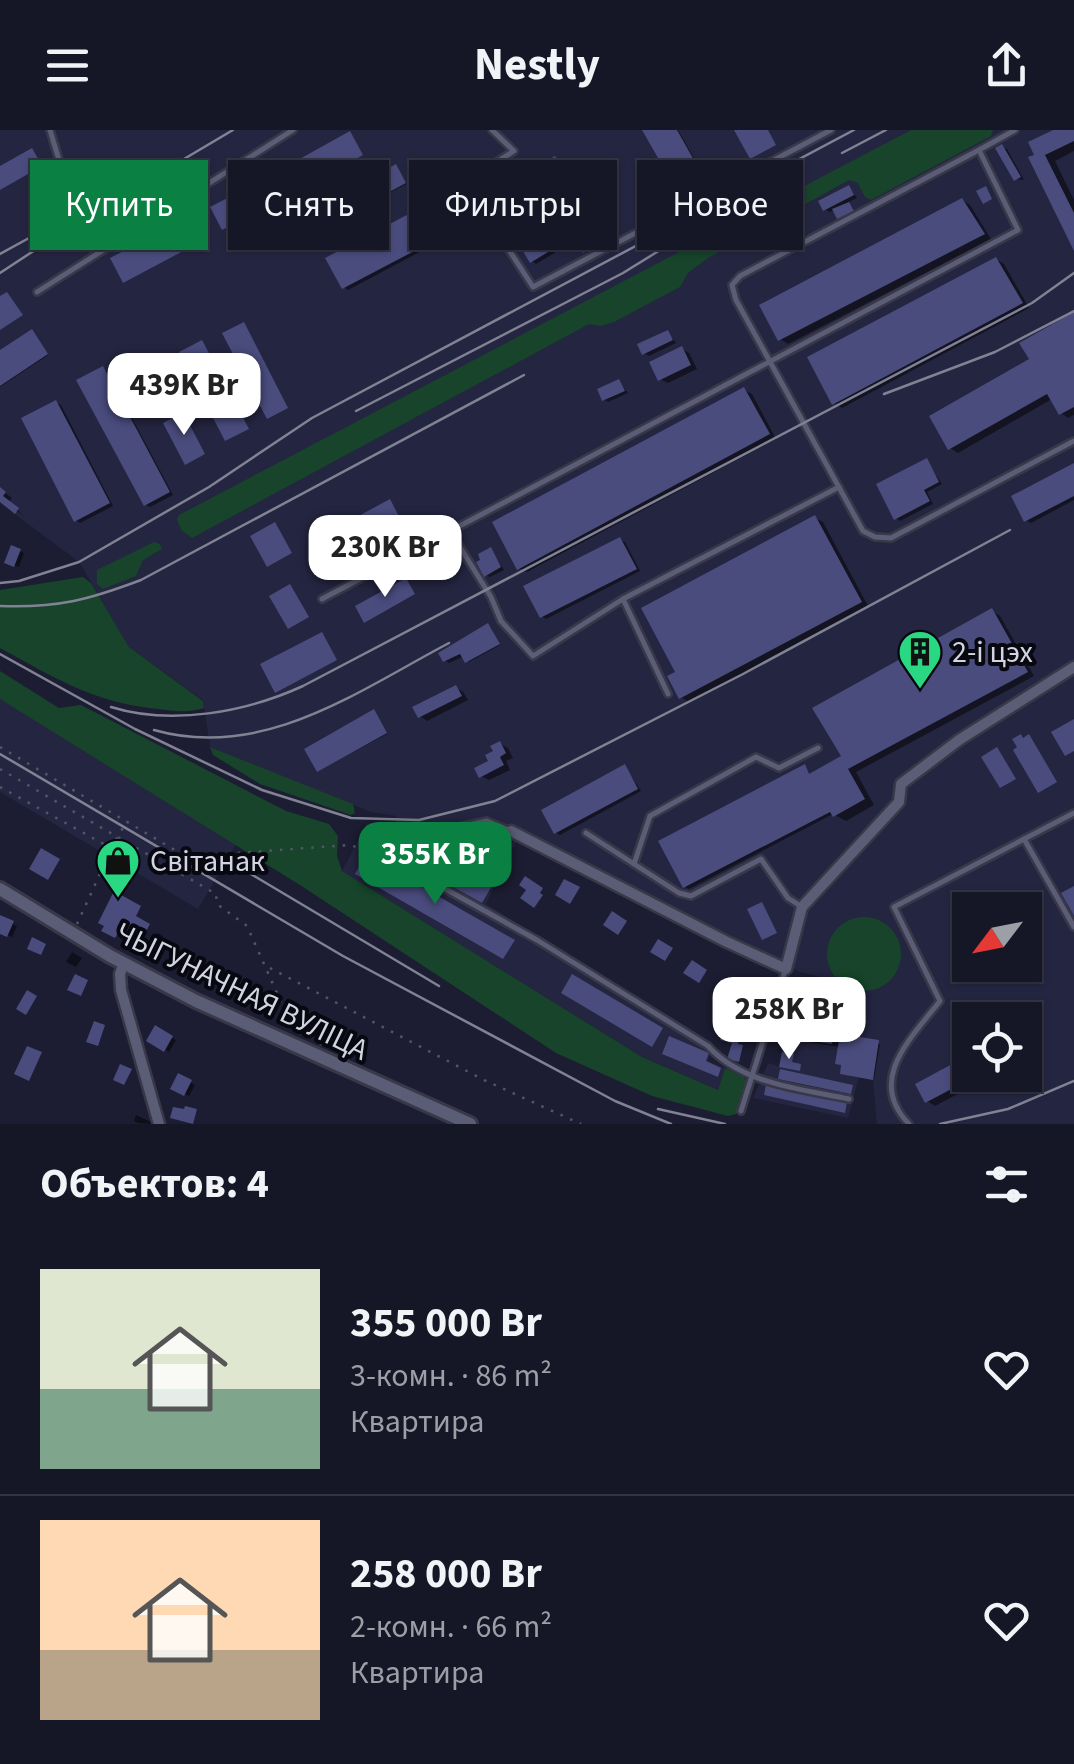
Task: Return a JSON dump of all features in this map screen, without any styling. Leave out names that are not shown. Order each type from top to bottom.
[{"type":"street","points":[[511,831],[727,942],[786,968],[802,907],[899,802],[902,784],[959,740],[1074,667]]},
{"type":"street","name":"ЧЫГУНАЧНАЯ ВУЛІЦА","points":[[0,889],[196,1002],[470,1124]]},
{"type":"street","points":[[124,963],[121,990],[159,1124]]},
{"type":"street","points":[[427,1106],[445,1124]]},
{"type":"lane","points":[[50,130],[59,160]]},
{"type":"lane","points":[[37,292],[293,130]]},
{"type":"lane","points":[[492,130],[514,152],[464,182],[533,286],[831,130]]},
{"type":"lane","points":[[1016,130],[740,276],[732,285],[736,300],[863,531],[875,538],[891,538],[1074,441]]},
{"type":"lane","points":[[322,599],[1018,230],[979,150]]},
{"type":"lane","points":[[450,531],[491,597],[500,621],[533,656],[622,599],[839,487]]},
{"type":"lane","points":[[622,599],[668,694]]},
{"type":"lane","points":[[634,864],[650,816],[756,757],[779,768],[818,748]]},
{"type":"lane","points":[[909,1124],[898,1112],[892,1093],[895,1060],[940,1002],[894,907],[1074,814]]},
{"type":"lane","points":[[511,831],[487,821],[422,835],[386,836],[376,852],[537,940],[708,1046],[722,1063],[754,1077],[850,1098]]},
{"type":"lane","points":[[586,833],[679,894],[691,896],[761,860],[788,898],[802,907]]},
{"type":"lane","points":[[1024,839],[1074,927]]},
{"type":"lane","points":[[741,1111],[786,968]]},
{"type":"path","points":[[0,748],[208,869]]},
{"type":"path","points":[[0,769],[216,894],[217,904],[247,926],[281,1002],[316,1024],[323,1054]]},
{"type":"path","points":[[0,787],[111,848]]},
{"type":"path","points":[[74,929],[127,822]]},
{"type":"path","points":[[238,853],[348,845],[376,852]]},
{"type":"path","points":[[268,967],[469,1073],[581,1124]]},
{"type":"shaded area","points":[[0,130],[1074,130],[1074,1124],[877,1124],[873,1080],[859,1077],[848,1118],[753,1098],[768,1063],[780,1067],[784,1037],[832,1044],[836,1002],[825,978],[748,950],[522,830],[486,904],[659,1011],[656,1018],[710,1052],[708,1061],[725,1068],[718,1090],[642,1057],[342,871],[367,823],[395,825],[396,816],[371,812],[210,747],[203,700],[129,647],[79,562],[0,503]]},
{"type":"shaded area","points":[[0,698],[239,839],[198,909],[0,792]]},
{"type":"green space","points":[[911,130],[993,130],[991,136],[871,200],[858,183],[849,180],[803,205],[803,187]]},
{"type":"green space","points":[[683,250],[722,250],[688,273],[680,287],[614,322],[589,324],[192,538],[182,531],[179,515]]},
{"type":"green space","points":[[154,542],[162,549],[143,560],[136,576],[103,589],[97,584],[97,570]]},
{"type":"green space","points":[[83,577],[91,583],[129,647],[203,701],[204,708],[175,711],[113,701],[76,688],[0,648],[0,590]]},
{"type":"green space","points":[[0,671],[59,708],[81,705],[286,811],[329,824],[338,836],[337,856],[342,871],[642,1057],[718,1090],[725,1068],[744,1077],[747,1082],[736,1114],[728,1116],[652,1096],[556,1053],[303,887],[0,699]]},
{"type":"green space","points":[[210,747],[353,804],[355,813],[351,815],[260,784],[213,755]]},
{"type":"green space","points":[[864,917],[890,928],[901,954],[890,980],[864,991],[838,980],[827,954],[838,928]]},
{"type":"building","points":[[642,130],[677,130],[694,160],[659,160]]},
{"type":"building","points":[[734,130],[768,130],[776,145],[750,159]]},
{"type":"building","points":[[1053,130],[1074,130],[1074,141],[1045,155],[1074,213],[1074,251],[1028,157],[1034,155],[1028,142]]},
{"type":"building","points":[[350,131],[363,155],[354,160],[298,160]]},
{"type":"building","points":[[1002,144],[1021,177],[1014,181],[995,148]]},
{"type":"building","points":[[32,148],[39,160],[30,160],[30,173],[0,190],[0,166]]},
{"type":"building","points":[[396,164],[406,183],[389,192],[389,168]]},
{"type":"building","points":[[849,185],[854,195],[823,211],[818,201]]},
{"type":"building","points":[[986,186],[992,199],[983,204],[976,191]]},
{"type":"building","points":[[228,198],[228,227],[222,230],[210,207]]},
{"type":"building","points":[[962,198],[985,234],[778,341],[759,305]]},
{"type":"building","points":[[849,202],[854,211],[837,219],[832,209]]},
{"type":"building","points":[[409,214],[409,250],[416,250],[342,289],[325,258],[340,250],[389,250],[389,224]]},
{"type":"building","points":[[126,250],[185,250],[123,283],[110,258]]},
{"type":"building","points":[[522,250],[551,250],[530,263]]},
{"type":"building","points":[[996,257],[1023,303],[832,405],[807,357]]},
{"type":"building","points":[[7,292],[23,315],[0,330],[0,296]]},
{"type":"building","points":[[1074,312],[1074,407],[1059,415],[1047,394],[948,450],[929,416],[1029,359],[1019,343]]},
{"type":"building","points":[[244,322],[288,408],[267,419],[222,333]]},
{"type":"building","points":[[32,329],[48,354],[0,386],[0,350]]},
{"type":"building","points":[[668,330],[673,340],[642,355],[637,344]]},
{"type":"building","points":[[202,340],[249,429],[225,441],[179,352]]},
{"type":"building","points":[[682,346],[691,365],[658,381],[649,362]]},
{"type":"building","points":[[103,366],[170,492],[144,506],[76,380]]},
{"type":"building","points":[[619,379],[625,391],[602,401],[597,389]]},
{"type":"building","points":[[744,387],[770,434],[517,570],[492,522]]},
{"type":"building","points":[[56,400],[110,503],[74,522],[21,418]]},
{"type":"building","points":[[183,412],[205,454],[185,465],[163,423]]},
{"type":"building","points":[[927,458],[939,482],[924,490],[930,501],[894,520],[876,484]]},
{"type":"building","points":[[1074,463],[1074,496],[1024,522],[1011,496]]},
{"type":"building","points":[[0,487],[6,492],[3,496],[19,508],[15,514],[0,502]]},
{"type":"building","points":[[390,499],[409,536],[336,575],[316,539]]},
{"type":"building","points":[[815,515],[862,602],[679,699],[667,676],[675,672],[641,608]]},
{"type":"building","points":[[275,522],[292,553],[267,567],[250,536]]},
{"type":"building","points":[[620,537],[637,569],[540,618],[523,586]]},
{"type":"building","points":[[11,545],[21,549],[14,567],[4,563]]},
{"type":"building","points":[[491,547],[501,567],[484,577],[476,562],[480,560],[478,554]]},
{"type":"building","points":[[406,578],[415,594],[364,623],[355,606]]},
{"type":"building","points":[[290,584],[309,617],[288,629],[269,596]]},
{"type":"building","points":[[992,608],[1028,672],[848,769],[865,799],[833,817],[830,812],[683,888],[658,841],[805,764],[809,774],[841,756],[812,708]]},
{"type":"building","points":[[488,623],[500,644],[465,663],[460,654],[443,662],[438,653]]},
{"type":"building","points":[[322,632],[337,660],[275,693],[260,664]]},
{"type":"building","points":[[456,685],[462,696],[418,718],[412,707]]},
{"type":"building","points":[[374,709],[387,733],[317,772],[304,749]]},
{"type":"building","points":[[1074,719],[1074,751],[1065,756],[1051,732]]},
{"type":"building","points":[[1021,734],[1023,738],[1029,734],[1057,782],[1038,793],[1013,750],[1017,747],[1012,739]]},
{"type":"building","points":[[500,741],[506,753],[500,757],[504,765],[479,778],[474,768],[488,761],[485,755],[493,751],[490,746]]},
{"type":"building","points":[[997,747],[1016,779],[1000,788],[981,757]]},
{"type":"building","points":[[625,764],[638,789],[554,834],[541,810]]},
{"type":"building","points":[[389,839],[416,854],[421,844],[493,884],[482,903],[384,849]]},
{"type":"building","points":[[41,848],[60,859],[48,880],[29,869]]},
{"type":"building","points":[[366,855],[515,940],[503,959],[355,874]]},
{"type":"building","points":[[525,876],[543,888],[534,908],[520,898],[526,890],[519,885]]},
{"type":"building","points":[[564,879],[580,887],[570,904],[555,895]]},
{"type":"building","points":[[1074,886],[1074,916],[1061,893]]},
{"type":"building","points":[[114,891],[141,906],[136,916],[150,924],[142,939],[129,932],[127,937],[118,933],[115,938],[101,931],[104,926],[98,923]]},
{"type":"building","points":[[762,902],[777,933],[762,940],[747,909]]},
{"type":"building","points":[[612,911],[627,921],[618,935],[603,925]]},
{"type":"building","points":[[0,915],[14,921],[7,937],[0,934]]},
{"type":"building","points":[[32,937],[46,944],[41,955],[27,949]]},
{"type":"building","points":[[658,939],[673,948],[665,961],[650,952]]},
{"type":"building","points":[[692,960],[707,970],[699,983],[683,973]]},
{"type":"building","points":[[75,974],[88,980],[81,996],[67,990]]},
{"type":"building","points":[[572,974],[663,1028],[652,1047],[561,993]]},
{"type":"building","points":[[27,990],[37,996],[26,1015],[16,1009]]},
{"type":"building","points":[[802,994],[817,996],[812,1028],[834,1031],[832,1044],[784,1037],[786,1022],[798,1024]]},
{"type":"building","points":[[726,1016],[744,1021],[738,1044],[743,1045],[739,1062],[727,1059],[732,1043],[720,1040]]},
{"type":"building","points":[[94,1021],[105,1025],[98,1046],[86,1042]]},
{"type":"building","points":[[155,1025],[173,1036],[164,1052],[146,1041]]},
{"type":"building","points":[[840,1034],[879,1040],[873,1080],[840,1074],[841,1065],[835,1064]]},
{"type":"building","points":[[669,1036],[709,1053],[706,1061],[721,1068],[718,1077],[662,1054]]},
{"type":"building","points":[[27,1046],[42,1052],[29,1081],[14,1074]]},
{"type":"building","points":[[782,1052],[794,1054],[792,1062],[801,1064],[800,1071],[779,1067]]},
{"type":"building","points":[[120,1064],[132,1069],[124,1085],[113,1080]]},
{"type":"building","points":[[952,1064],[952,1089],[925,1103],[915,1084]]},
{"type":"building","points":[[780,1069],[853,1085],[851,1094],[778,1079]]},
{"type":"building","points":[[178,1073],[192,1080],[184,1096],[170,1089]]},
{"type":"building","points":[[766,1084],[847,1102],[845,1113],[764,1095]]},
{"type":"building","points":[[173,1107],[197,1109],[193,1124],[170,1118]]},
{"type":"railway","points":[[0,273],[233,130]]},
{"type":"railway","points":[[0,583],[79,562],[209,487],[312,418],[854,130]]},
{"type":"railway","points":[[842,153],[886,130]]},
{"type":"railway","points":[[0,254],[30,238]]},
{"type":"railway","points":[[356,411],[660,250]]},
{"type":"railway","points":[[111,707],[134,713],[184,716],[258,703],[303,686],[1032,303],[1074,273]]},
{"type":"railway","points":[[884,394],[995,352],[1074,311]]},
{"type":"railway","points":[[0,606],[72,601],[141,580],[524,375]]},
{"type":"railway","points":[[0,654],[135,729],[262,790],[351,818],[419,820],[495,801],[743,674],[1010,530]]},
{"type":"railway","points":[[154,730],[194,737],[233,736],[271,729],[344,700],[449,643]]},
{"type":"railway","points":[[0,754],[343,956],[615,1101],[671,1124]]},
{"type":"railway","points":[[229,861],[439,986]]},
{"type":"railway","points":[[940,1124],[1008,1109],[1074,1081]]},
{"type":"railway","points":[[658,1109],[725,1124]]},
{"type":"place","name":"2-і цэх","points":[[920,690]]},
{"type":"place","name":"Світанак","points":[[118,899]]}]
